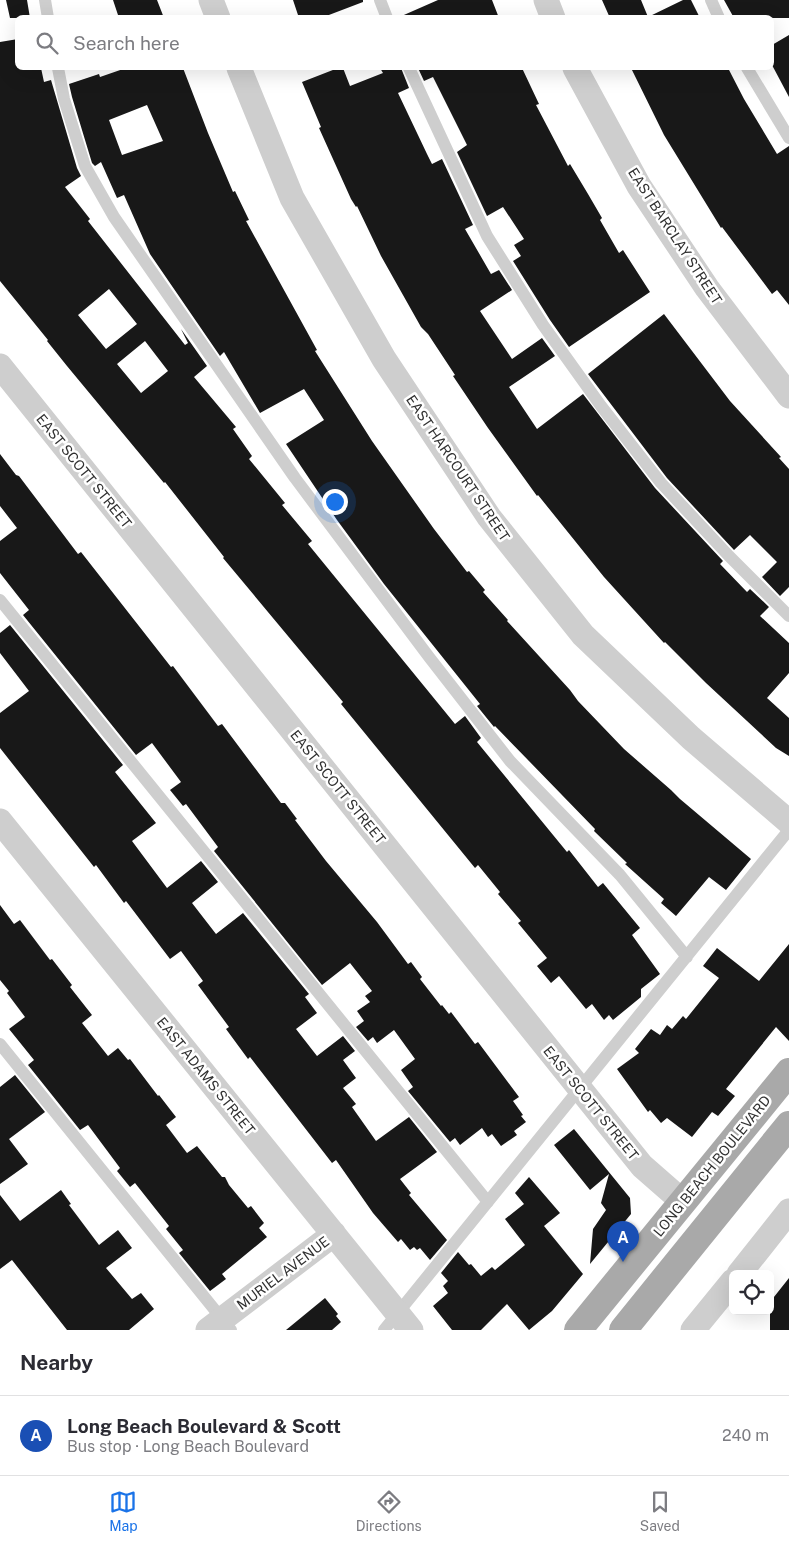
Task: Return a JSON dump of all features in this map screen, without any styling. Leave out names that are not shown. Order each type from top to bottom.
[{"type":"main road","name":"LONG BEACH BOULEVARD","points":[[578,1330],[789,1072]]},
{"type":"main road","points":[[623,1330],[789,1125]]},
{"type":"street","points":[[211,0],[217,15]]},
{"type":"street","points":[[546,0],[552,15]]},
{"type":"street","name":"EAST HARCOURT STREET","points":[[240,70],[292,198],[384,360],[489,517],[582,635],[691,738],[789,822]]},
{"type":"street","name":"EAST BARCLAY STREET","points":[[576,70],[639,186],[707,288],[789,396]]},
{"type":"street","name":"EAST SCOTT STREET","points":[[0,366],[642,1166],[682,1201]]},
{"type":"street","name":"EAST ADAMS STREET","points":[[0,822],[334,1234],[398,1325]]},
{"type":"street","points":[[741,1270],[789,1212]]},
{"type":"street","name":"MURIEL AVENUE","points":[[221,1326],[334,1234]]},
{"type":"street","points":[[693,1330],[729,1286]]},
{"type":"lane","points":[[45,0],[48,15]]},
{"type":"lane","points":[[380,0],[386,15]]},
{"type":"lane","points":[[711,0],[718,15]]},
{"type":"lane","points":[[58,70],[64,98],[85,166],[114,217],[295,478],[429,657],[510,761],[620,876],[687,957]]},
{"type":"lane","points":[[410,70],[487,236],[543,326],[601,406],[661,483],[729,556],[789,616]]},
{"type":"lane","points":[[748,70],[789,138]]},
{"type":"lane","points":[[0,600],[488,1202]]},
{"type":"lane","points":[[398,1325],[488,1202],[789,830]]},
{"type":"lane","points":[[0,1044],[221,1326]]},
{"type":"building","points":[[6,0],[27,0],[30,15],[15,15],[15,18],[10,18]]},
{"type":"building","points":[[113,0],[157,0],[163,15],[118,15]]},
{"type":"building","points":[[293,0],[363,0],[363,2],[329,15],[298,15]]},
{"type":"building","points":[[438,0],[492,0],[498,15],[404,15]]},
{"type":"building","points":[[602,0],[641,0],[647,15],[609,15]]},
{"type":"building","points":[[683,0],[691,0],[698,15],[652,15]]},
{"type":"building","points":[[724,0],[789,0],[789,18],[774,18],[774,15],[732,15]]},
{"type":"building","points":[[789,35],[789,97],[774,69],[774,44]]},
{"type":"building","points":[[15,40],[15,70],[41,70],[44,82],[51,80],[81,176],[65,187],[90,219],[88,221],[185,345],[188,343],[181,329],[207,366],[194,377],[236,427],[233,429],[252,456],[249,459],[285,503],[282,505],[312,541],[308,544],[455,724],[465,716],[481,738],[477,742],[567,852],[569,850],[598,887],[603,883],[640,928],[632,935],[660,974],[641,989],[641,997],[613,1020],[609,1015],[604,1020],[592,1004],[586,1009],[559,976],[551,983],[537,966],[547,958],[518,923],[521,921],[498,894],[500,892],[478,865],[475,868],[341,704],[343,702],[223,558],[165,482],[67,366],[0,281],[0,42]],"holes":[[[109,289],[137,324],[106,349],[78,315]],[[145,341],[168,371],[141,393],[117,364]]]},
{"type":"building","points":[[120,70],[184,70],[233,192],[235,191],[249,220],[246,221],[317,350],[315,351],[372,441],[467,572],[469,571],[485,590],[483,592],[507,621],[578,701],[624,749],[751,859],[726,890],[709,877],[676,916],[661,903],[664,899],[625,864],[627,863],[494,727],[477,706],[480,704],[384,584],[337,520],[286,444],[324,420],[304,389],[260,413],[224,352],[220,356],[150,254],[124,195],[117,198],[101,162],[95,166],[92,163],[69,84],[99,74],[100,77]],"holes":[[[147,105],[163,141],[122,155],[109,120]]]},
{"type":"building","points":[[333,70],[344,70],[350,86],[383,73],[381,70],[402,70],[409,88],[398,93],[432,164],[442,159],[473,225],[465,229],[491,274],[499,270],[512,290],[480,311],[512,359],[542,338],[555,356],[509,387],[537,429],[583,394],[655,488],[723,561],[720,564],[747,592],[750,589],[769,607],[760,616],[789,643],[789,673],[767,698],[789,718],[789,756],[776,748],[664,643],[604,577],[537,496],[488,428],[453,376],[455,375],[428,334],[421,327],[381,256],[357,206],[351,199],[319,128],[321,127],[302,82]]},
{"type":"building","points":[[419,70],[523,70],[539,104],[536,105],[568,166],[570,164],[588,194],[619,253],[623,250],[650,292],[569,347],[513,261],[521,256],[514,245],[524,239],[503,207],[487,216],[457,152],[467,145],[433,77],[424,81]]},
{"type":"building","points":[[632,70],[729,70],[777,154],[789,146],[789,305],[777,290],[772,294],[721,228],[664,135]]},
{"type":"building","points":[[664,314],[730,401],[781,457],[779,458],[789,469],[789,587],[780,596],[762,577],[777,562],[750,535],[734,550],[667,478],[588,374]]},
{"type":"building","points":[[0,454],[78,554],[81,552],[171,667],[173,666],[218,726],[222,724],[281,803],[285,803],[297,819],[295,820],[326,861],[377,922],[408,964],[411,962],[422,977],[420,979],[441,1006],[449,1014],[451,1012],[475,1044],[478,1042],[519,1097],[513,1101],[526,1122],[514,1131],[517,1135],[501,1146],[492,1134],[488,1137],[482,1128],[460,1145],[455,1138],[450,1142],[408,1091],[413,1087],[401,1070],[415,1059],[394,1030],[377,1043],[373,1037],[368,1041],[356,1027],[364,1021],[357,1011],[370,1002],[365,996],[372,991],[350,963],[322,985],[214,851],[218,847],[186,804],[183,806],[170,790],[181,782],[152,743],[136,755],[23,615],[29,610],[0,573],[0,541],[17,528],[0,506]]},
{"type":"building","points":[[10,625],[123,765],[115,772],[156,823],[132,841],[167,888],[201,861],[218,882],[192,903],[216,934],[243,913],[309,994],[305,997],[317,1013],[296,1029],[317,1056],[343,1036],[355,1051],[343,1060],[356,1078],[343,1088],[356,1104],[352,1107],[376,1141],[409,1117],[437,1152],[400,1179],[411,1193],[409,1195],[447,1240],[430,1260],[420,1248],[417,1250],[414,1247],[410,1250],[401,1239],[398,1242],[373,1213],[336,1160],[332,1163],[226,1029],[229,1027],[198,985],[203,981],[181,951],[170,959],[126,901],[124,903],[96,865],[94,867],[0,748],[0,713],[29,691],[0,653],[0,633]]},
{"type":"building","points":[[0,905],[14,924],[20,920],[50,960],[52,959],[72,985],[70,987],[92,1015],[82,1023],[108,1056],[118,1048],[128,1060],[130,1059],[176,1117],[166,1125],[187,1153],[197,1146],[222,1177],[225,1177],[229,1185],[248,1208],[251,1206],[264,1223],[259,1228],[267,1237],[222,1274],[226,1279],[210,1291],[179,1253],[183,1250],[166,1229],[169,1226],[135,1183],[130,1187],[117,1171],[120,1168],[88,1125],[80,1130],[28,1065],[34,1060],[9,1029],[25,1017],[0,980]]},
{"type":"building","points":[[789,944],[789,1041],[776,1027],[726,1089],[735,1096],[718,1116],[712,1112],[692,1137],[667,1118],[661,1123],[650,1110],[648,1112],[617,1069],[639,1053],[635,1049],[651,1029],[660,1035],[667,1025],[672,1029],[683,1016],[686,1019],[719,978],[703,966],[717,948],[759,981]]},
{"type":"building","points":[[15,1075],[45,1112],[9,1139],[28,1164],[0,1184],[0,1087]]},
{"type":"building","points":[[574,1129],[630,1198],[631,1214],[590,1264],[593,1229],[606,1210],[601,1203],[609,1174],[590,1190],[554,1145]]},
{"type":"building","points":[[529,1177],[560,1213],[544,1226],[583,1274],[552,1311],[529,1330],[507,1304],[481,1330],[452,1330],[433,1306],[448,1293],[443,1286],[448,1281],[441,1273],[458,1252],[481,1276],[492,1267],[495,1270],[525,1245],[505,1219],[524,1204],[515,1193]]},
{"type":"building","points":[[61,1190],[71,1204],[69,1205],[99,1245],[118,1230],[132,1248],[106,1268],[132,1299],[141,1293],[154,1309],[129,1330],[67,1330],[12,1260],[0,1269],[0,1195],[20,1221]]},
{"type":"building","points":[[789,1278],[789,1330],[770,1330],[770,1315],[774,1315],[774,1297]]},
{"type":"building","points":[[325,1298],[338,1314],[336,1316],[341,1322],[332,1330],[286,1330]]},
{"type":"place","name":"Long Beach Boulevard & Scott","points":[[623,1262]]}]
